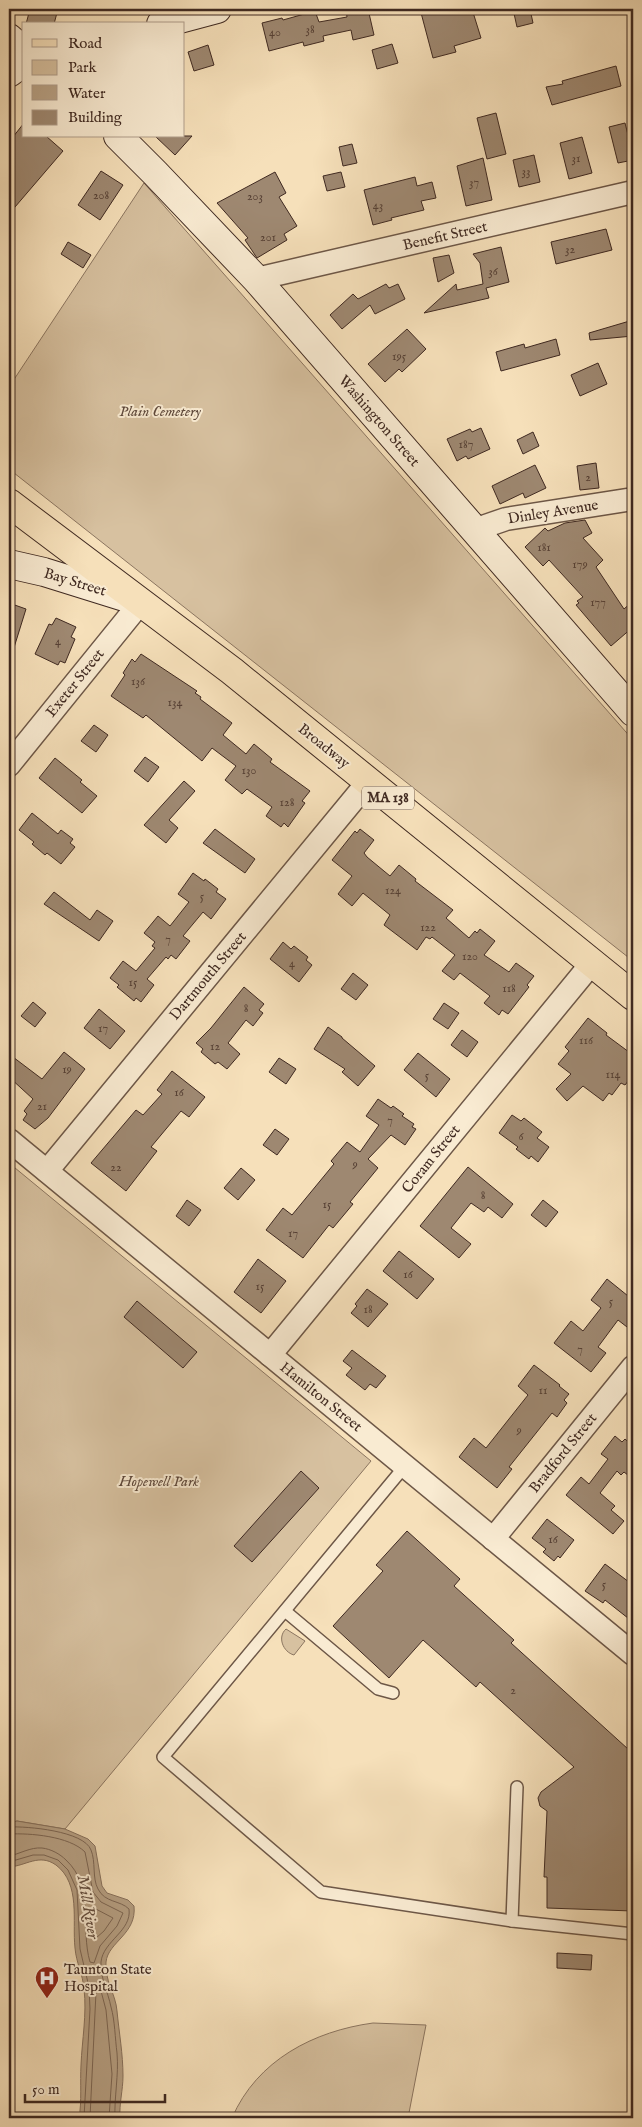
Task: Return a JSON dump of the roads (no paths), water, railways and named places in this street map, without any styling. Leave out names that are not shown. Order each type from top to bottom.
[{"type":"main road","name":"Broadway","points":[[9,503],[232,671],[633,996]]},
{"type":"street","points":[[169,22],[217,9]]},
{"type":"street","points":[[9,38],[22,49]]},
{"type":"street","points":[[9,73],[22,63]]},
{"type":"street","name":"Washington Street","points":[[120,138],[256,280],[633,712]]},
{"type":"street","name":"Benefit Street","points":[[256,280],[633,192]]},
{"type":"street","name":"Dinley Avenue","points":[[474,530],[506,519],[633,500]]},
{"type":"street","name":"Bay Street","points":[[9,564],[44,572],[141,602]]},
{"type":"street","name":"Exeter Street","points":[[9,765],[141,602]]},
{"type":"street","name":"Dartmouth Street","points":[[47,1171],[368,782]]},
{"type":"street","name":"Coram Street","points":[[270,1355],[592,963]]},
{"type":"street","name":"Hamilton Street","points":[[9,1140],[633,1654]]},
{"type":"street","name":"Bradford Street","points":[[493,1539],[633,1367]]},
{"type":"lane","points":[[405,1466],[163,1757],[321,1892],[512,1921],[633,1934]]},
{"type":"lane","points":[[285,1611],[378,1689],[393,1693]]},
{"type":"lane","points":[[512,1921],[517,1787]]},
{"type":"water","name":"Mill River","points":[[17,1821],[65,1829],[88,1839],[95,1846],[102,1886],[107,1893],[128,1900],[134,1906],[134,1916],[131,1924],[108,1955],[106,1962],[107,1975],[116,2005],[122,2051],[123,2076],[120,2118],[79,2118],[85,1998],[75,1948],[72,1892],[64,1873],[50,1862],[38,1860],[9,1867],[9,1823]]},
{"type":"place","name":"Taunton State Hospital","points":[[47,1999]]},
{"type":"park label","name":"Plain Cemetery","points":[[160,411]]},
{"type":"park label","name":"Hopewell Park","points":[[159,1481]]}]
